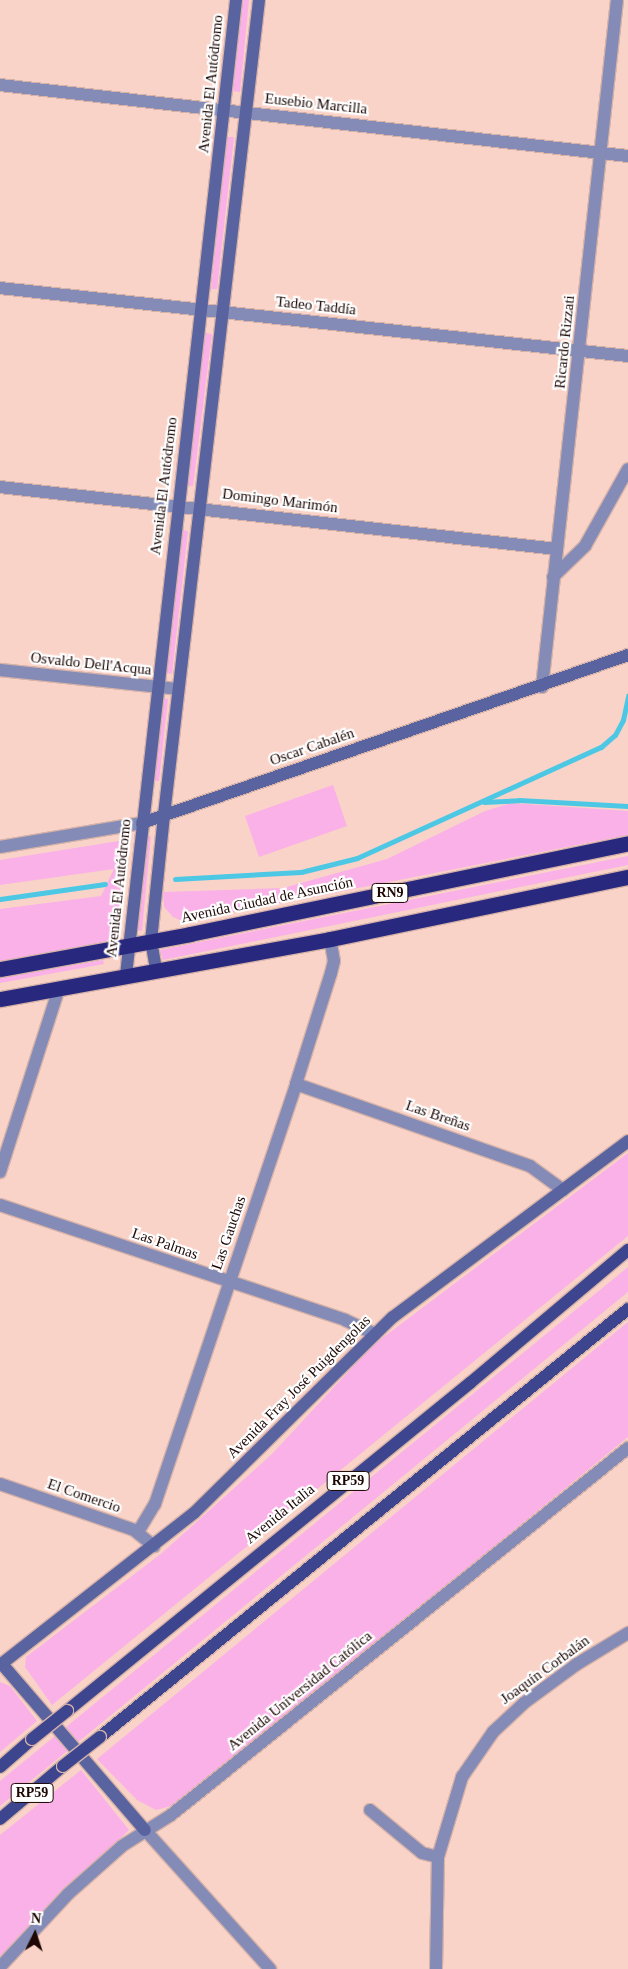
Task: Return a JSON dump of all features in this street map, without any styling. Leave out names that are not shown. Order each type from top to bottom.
[{"type":"highway","name":"Avenida Ciudad de Asunción","points":[[0,969],[151,941],[628,843]]},
{"type":"highway","name":"RN9","points":[[0,999],[156,969],[330,939],[628,877]]},
{"type":"main road","name":"Avenida Italia","points":[[0,1767],[470,1383],[628,1250]]},
{"type":"main road","name":"RP59","points":[[0,1819],[63,1766],[628,1310]]},
{"type":"street","name":"Avenida El Autódromo","points":[[126,975],[131,945],[142,823],[225,110],[236,0]]},
{"type":"street","points":[[156,969],[151,941],[164,815],[199,507],[225,313],[259,0]]},
{"type":"street","name":"Ricardo Rizzati","points":[[542,686],[617,0]]},
{"type":"street","name":"Eusebio Marcilla","points":[[0,85],[628,156]]},
{"type":"street","name":"Tadeo Taddía","points":[[0,288],[628,356]]},
{"type":"street","points":[[553,577],[585,546],[628,469]]},
{"type":"street","name":"Domingo Marimón","points":[[0,487],[199,507],[557,549]]},
{"type":"street","name":"Oscar Cabalén","points":[[0,847],[142,823],[628,655]]},
{"type":"street","name":"Osvaldo Dell'Acqua","points":[[0,670],[178,690]]},
{"type":"street","name":"Las Gauchas","points":[[138,1532],[155,1504],[332,973],[334,961],[330,939]]},
{"type":"street","points":[[0,1172],[59,988]]},
{"type":"street","name":"Las Breñas","points":[[296,1084],[530,1166],[563,1190]]},
{"type":"street","name":"Avenida Fray José Puigdengolas","points":[[1,1664],[194,1513],[393,1317],[628,1141]]},
{"type":"street","name":"Las Palmas","points":[[0,1205],[229,1283],[345,1320],[375,1334]]},
{"type":"street","name":"Avenida Universidad Católica","points":[[0,1967],[68,1894],[146,1830],[172,1815],[628,1448]]},
{"type":"street","name":"El Comercio","points":[[0,1484],[138,1532],[154,1546]]},
{"type":"street","name":"Joaquín Corbalán","points":[[436,1969],[438,1857],[462,1777],[493,1732],[524,1702],[577,1664],[628,1633]]},
{"type":"street","points":[[1,1664],[270,1969]]},
{"type":"street","points":[[370,1810],[422,1853],[438,1857]]},
{"type":"shaded area","points":[[243,0],[249,0],[240,92],[233,91]]},
{"type":"shaded area","points":[[227,137],[234,137],[217,289],[211,289]]},
{"type":"shaded area","points":[[205,333],[212,334],[193,486],[187,486]]},
{"type":"shaded area","points":[[182,530],[188,531],[172,674],[166,673]]},
{"type":"shaded area","points":[[161,698],[168,699],[159,781],[152,781]]},
{"type":"shaded area","points":[[333,785],[347,826],[259,857],[245,816]]},
{"type":"shaded area","points":[[511,803],[628,811],[628,835],[185,922],[173,917],[164,907],[163,892],[283,888],[387,859],[485,811]]},
{"type":"shaded area","points":[[145,835],[151,836],[142,931],[136,930]]},
{"type":"shaded area","points":[[125,840],[120,929],[110,939],[92,947],[0,961],[0,909],[101,896],[114,869],[0,885],[0,860]]},
{"type":"shaded area","points":[[628,856],[628,865],[163,960],[160,950]]},
{"type":"shaded area","points":[[103,960],[104,964],[0,983],[0,978]]},
{"type":"shaded area","points":[[628,1153],[628,1236],[52,1705],[25,1667],[26,1657],[162,1553],[272,1454],[373,1345]]},
{"type":"shaded area","points":[[628,1267],[628,1292],[0,1806],[0,1781]]},
{"type":"shaded area","points":[[628,1322],[628,1437],[179,1804],[156,1810],[137,1800],[97,1759]]},
{"type":"shaded area","points":[[0,1682],[10,1686],[37,1721],[0,1752]]},
{"type":"shaded area","points":[[81,1770],[129,1830],[47,1907],[0,1957],[0,1835]]},
{"type":"waterway","points":[[175,879],[301,872],[357,858],[601,747],[615,735],[623,720],[628,696]]},
{"type":"waterway","points":[[484,802],[519,800],[628,806]]},
{"type":"waterway","points":[[0,899],[105,884]]}]
